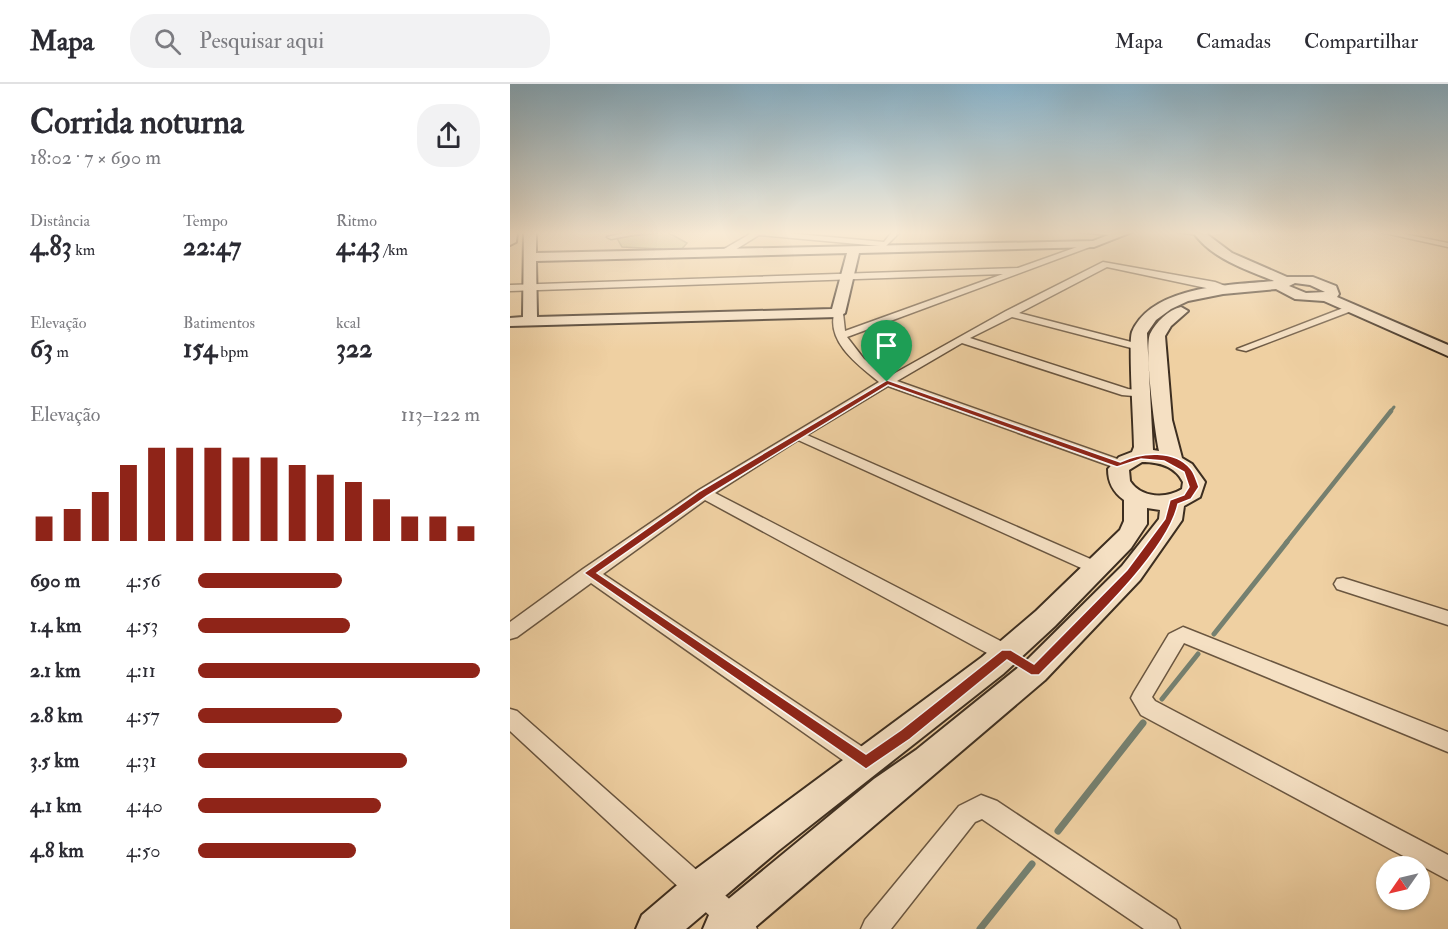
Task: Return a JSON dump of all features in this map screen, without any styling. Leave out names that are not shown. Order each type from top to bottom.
[{"type":"main road","points":[[530,320],[531,271]]},
{"type":"main road","points":[[510,321],[838,313],[847,271]]},
{"type":"main road","points":[[1257,271],[1286,286]]},
{"type":"main road","points":[[1174,462],[1170,455],[1166,433],[1156,336],[1165,323],[1194,305],[1307,280],[1324,285],[1332,292],[1326,297],[1448,351]]},
{"type":"main road","points":[[1130,460],[1157,456],[1174,462],[1188,470],[1194,487],[1188,497],[1173,502],[1154,502],[1135,496],[1118,481],[1118,470],[1144,447],[1138,333],[1143,326],[1163,308],[1191,296],[1225,289],[1286,286]]},
{"type":"main road","points":[[1139,347],[1158,349]]},
{"type":"main road","points":[[656,929],[699,891],[866,762],[905,735],[1007,654],[1055,611],[1135,524],[1135,496]]},
{"type":"main road","points":[[734,926],[1035,671],[1131,573],[1170,520],[1173,502]]},
{"type":"main road","points":[[1007,654],[1035,671]]},
{"type":"street","points":[[510,288],[1004,271]]},
{"type":"street","points":[[840,336],[1018,271]]},
{"type":"street","points":[[510,633],[590,573],[704,493],[797,435],[962,339],[1091,271]]},
{"type":"street","points":[[1145,271],[1225,289]]},
{"type":"street","points":[[1242,350],[1351,308]]},
{"type":"street","points":[[838,313],[837,328],[840,336],[863,364],[887,382],[1130,460]]},
{"type":"street","points":[[1009,313],[1139,347]]},
{"type":"street","points":[[962,339],[1125,392],[1141,394]]},
{"type":"street","points":[[797,435],[1096,568]]},
{"type":"street","points":[[704,493],[1007,654]]},
{"type":"street","points":[[590,573],[866,762]]},
{"type":"street","points":[[1343,584],[1448,618]]},
{"type":"street","points":[[1448,742],[1183,635],[1176,639],[1142,694],[1142,701],[1148,708],[1448,868]]},
{"type":"street","points":[[510,718],[699,891],[734,926]]},
{"type":"street","points":[[874,929],[967,814],[981,807],[989,809],[1167,929]]},
{"type":"waterway","points":[[1390,412],[1394,407]]},
{"type":"waterway","points":[[1286,543],[1391,411]]},
{"type":"waterway","points":[[1214,634],[1287,542]]},
{"type":"waterway","points":[[1162,699],[1198,654]]},
{"type":"waterway","points":[[1058,831],[1143,723]]},
{"type":"waterway","points":[[980,929],[1032,864]]},
{"type":"route","points":[[887,382],[1121,465],[1140,456],[1166,458],[1188,470],[1194,487],[1188,497],[1173,502],[1170,520],[1131,573],[1035,671],[1007,654],[905,735],[866,762],[590,573],[704,493],[887,382]]}]
